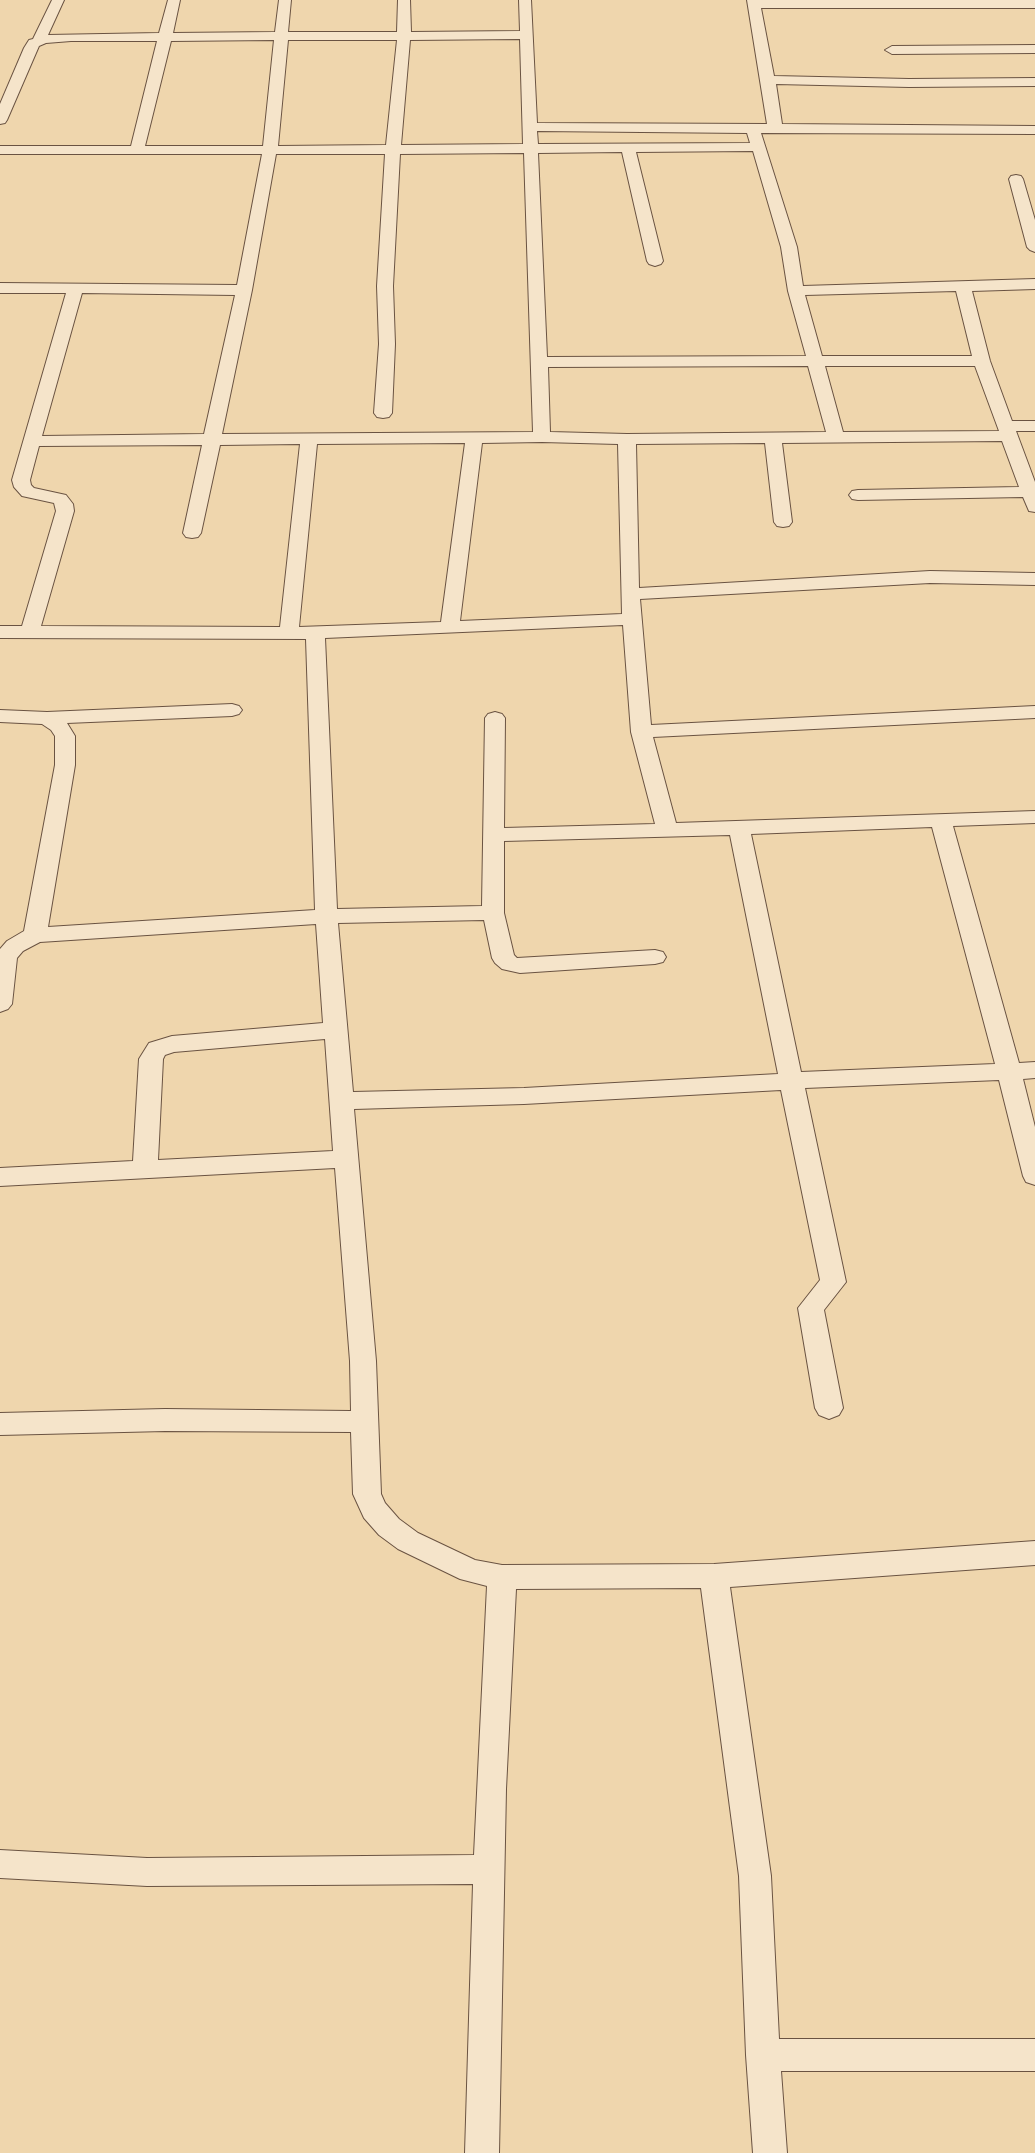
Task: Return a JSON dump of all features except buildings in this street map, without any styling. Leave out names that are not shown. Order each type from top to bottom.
[{"type":"street","points":[[0,120],[31,48],[39,40],[58,0]]},
{"type":"street","points":[[137,150],[174,0]]},
{"type":"street","points":[[192,533],[215,418],[244,290],[270,150],[285,0]]},
{"type":"street","points":[[383,413],[387,344],[385,286],[404,36],[404,0]]},
{"type":"street","points":[[525,0],[542,437]]},
{"type":"street","points":[[775,127],[754,2],[1035,4]]},
{"type":"street","points":[[39,40],[61,38],[526,35]]},
{"type":"street","points":[[892,50],[1035,49]]},
{"type":"street","points":[[768,80],[909,83],[1035,82]]},
{"type":"street","points":[[530,127],[1035,130]]},
{"type":"street","points":[[753,127],[789,247],[796,291],[836,437]]},
{"type":"street","points":[[0,150],[759,147]]},
{"type":"street","points":[[628,148],[655,261]]},
{"type":"street","points":[[1016,180],[1035,247]]},
{"type":"street","points":[[796,291],[963,288],[1035,284]]},
{"type":"street","points":[[0,288],[244,290]]},
{"type":"street","points":[[858,495],[1033,498],[982,361],[963,288]]},
{"type":"street","points":[[30,632],[66,511],[60,499],[28,492],[23,487],[21,480],[75,289]]},
{"type":"street","points":[[539,362],[982,361]]},
{"type":"street","points":[[32,440],[309,440],[474,437],[773,438],[1007,431],[1035,426]]},
{"type":"street","points":[[450,627],[474,437]]},
{"type":"street","points":[[773,438],[783,522]]},
{"type":"street","points":[[627,439],[630,594],[641,732],[668,829]]},
{"type":"street","points":[[289,633],[309,440]]},
{"type":"street","points":[[630,594],[930,577],[1035,579]]},
{"type":"street","points":[[0,632],[315,633],[632,619]]},
{"type":"street","points":[[315,633],[326,916],[363,1361],[368,1494],[374,1510],[389,1527],[408,1541],[470,1571],[502,1576],[714,1576],[1035,1553]]},
{"type":"street","points":[[0,716],[47,718],[232,710]]},
{"type":"street","points":[[641,732],[1035,712]]},
{"type":"street","points":[[35,935],[65,765],[65,736],[59,726],[47,718]]},
{"type":"street","points":[[495,718],[493,914],[502,958],[510,964],[520,966],[655,957]]},
{"type":"street","points":[[493,835],[1035,817]]},
{"type":"street","points":[[941,820],[1009,1070],[1035,1176]]},
{"type":"street","points":[[739,828],[832,1282],[810,1308],[829,1408]]},
{"type":"street","points":[[0,1004],[6,956],[15,946],[35,935],[326,916],[493,914]]},
{"type":"street","points":[[145,1169],[151,1059],[156,1049],[172,1044],[334,1030]]},
{"type":"street","points":[[340,1101],[524,1096],[1035,1070]]},
{"type":"street","points":[[0,1177],[345,1159]]},
{"type":"street","points":[[0,1424],[165,1420],[365,1422]]},
{"type":"street","points":[[482,2153],[488,1869],[502,1576]]},
{"type":"street","points":[[714,1576],[755,1876],[763,2054],[770,2153]]},
{"type":"street","points":[[0,1864],[147,1872],[488,1869]]},
{"type":"street","points":[[763,2054],[1035,2055]]}]
